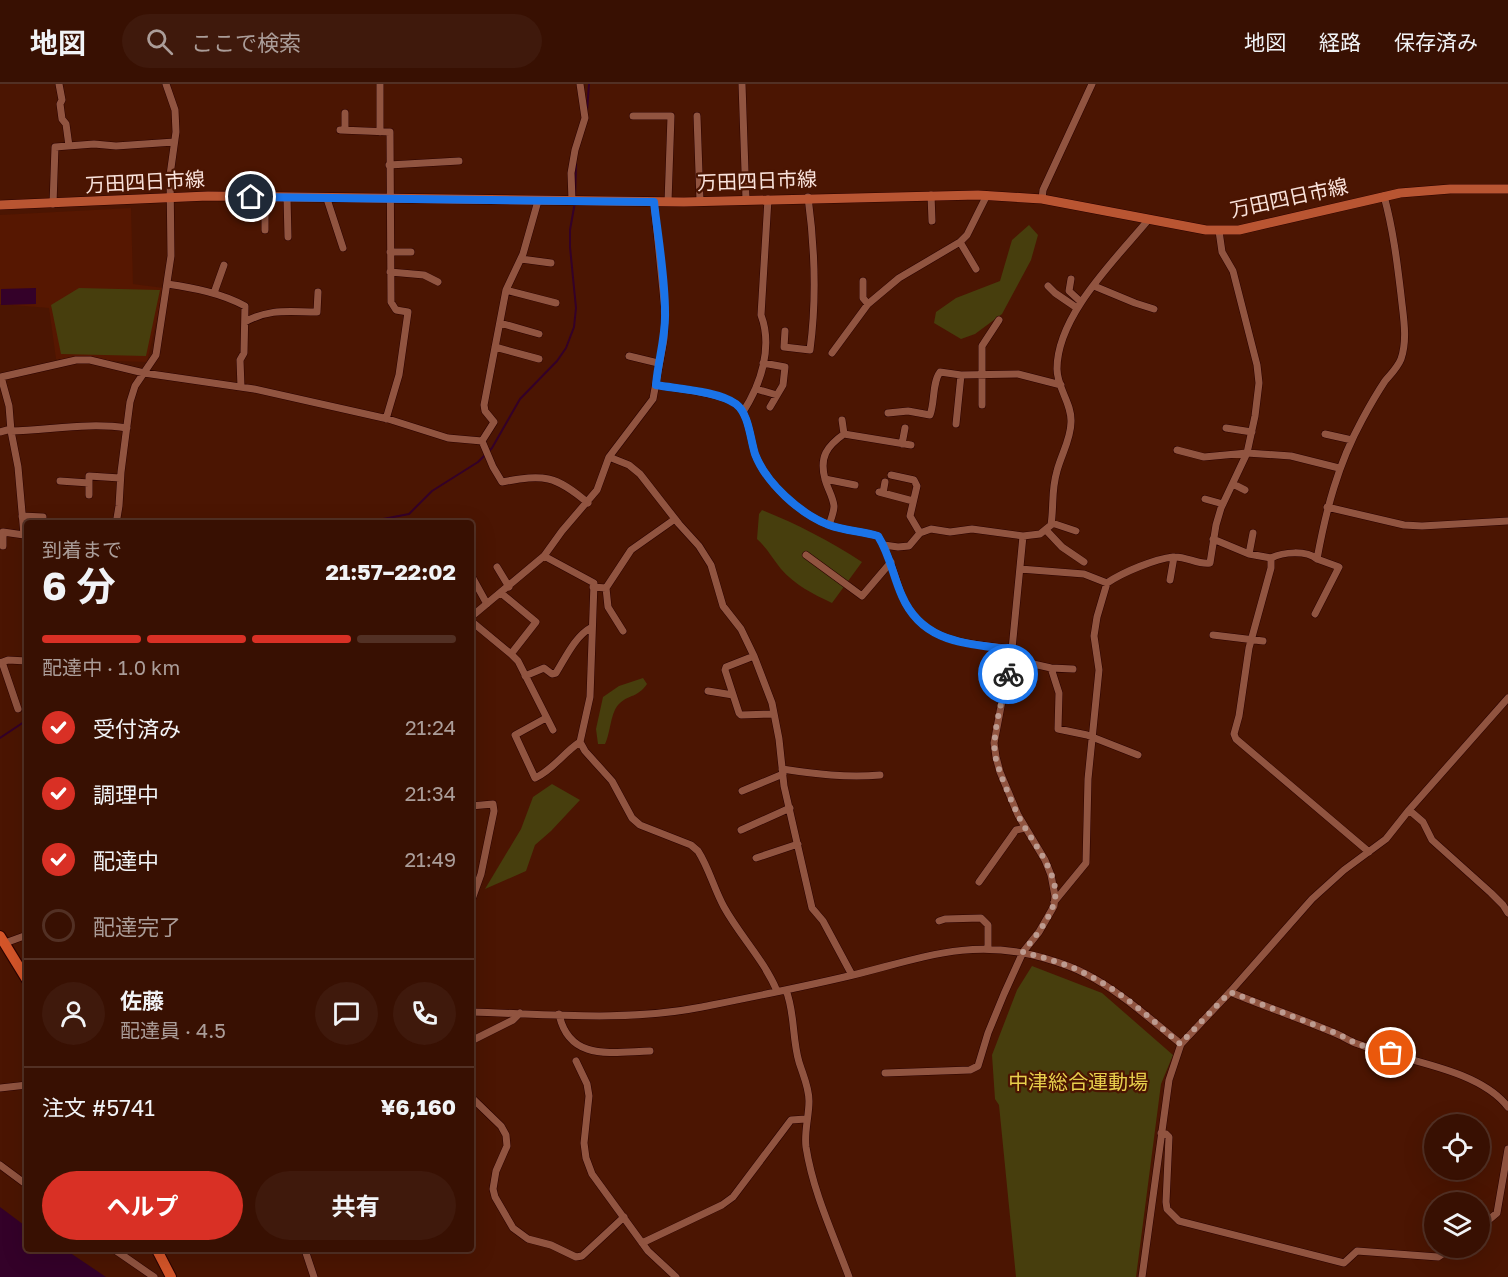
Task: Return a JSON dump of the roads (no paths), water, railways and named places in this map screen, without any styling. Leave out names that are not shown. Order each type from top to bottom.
[{"type":"highway","points":[[2,939],[24,975]]},
{"type":"highway","points":[[158,1252],[171,1277]]},
{"type":"main road","name":"万田四日市線","points":[[0,205],[171,197],[668,202],[808,197],[987,195],[1042,199],[1219,231],[1239,230],[1384,196],[1441,190],[1508,189]]},
{"type":"street","points":[[59,84],[62,119],[66,124],[69,146]]},
{"type":"street","points":[[117,520],[130,402],[135,386],[156,355],[171,256],[170,175],[175,110],[166,84]]},
{"type":"street","points":[[380,84],[380,132]]},
{"type":"street","points":[[572,200],[571,173],[585,118],[580,84]]},
{"type":"street","points":[[742,84],[746,200]]},
{"type":"street","points":[[1042,199],[1043,190],[1092,84]]},
{"type":"street","points":[[345,113],[342,130],[390,132],[391,302],[396,310],[408,312],[399,375],[386,419]]},
{"type":"street","points":[[633,116],[671,116],[668,202]]},
{"type":"street","points":[[697,116],[700,201]]},
{"type":"street","points":[[53,204],[55,147],[174,142]]},
{"type":"street","points":[[389,165],[459,161]]},
{"type":"street","points":[[931,195],[932,221]]},
{"type":"street","points":[[832,353],[868,304],[899,278],[960,242],[967,235],[987,195]]},
{"type":"street","points":[[1317,559],[1327,507],[1339,468],[1384,383],[1401,359],[1404,322],[1396,247],[1384,196]]},
{"type":"street","points":[[265,197],[265,230]]},
{"type":"street","points":[[287,197],[288,237]]},
{"type":"street","points":[[785,331],[784,347],[810,350],[815,313],[815,276],[808,197]]},
{"type":"street","points":[[327,199],[343,248]]},
{"type":"street","points":[[743,412],[760,381],[766,344],[765,325],[761,315],[768,199]]},
{"type":"street","points":[[482,441],[494,422],[485,411],[484,405],[506,290],[521,259],[538,201]]},
{"type":"street","points":[[474,616],[544,556],[597,490],[609,458],[653,399],[664,339],[665,311],[654,202]]},
{"type":"street","points":[[884,545],[909,546],[920,533],[930,529],[950,532],[972,529],[1023,536],[1040,534],[1052,523],[1052,494],[1071,422],[1069,406],[1057,370],[1058,356],[1066,330],[1079,305],[1149,219]]},
{"type":"street","points":[[885,1073],[970,1070],[978,1066],[996,1013],[1023,952],[1039,932],[1054,902],[1086,863],[1088,779],[1099,670],[1094,636],[1107,583],[1135,569],[1174,557],[1205,564],[1210,563],[1213,539],[1223,504],[1247,453],[1259,383],[1257,365],[1233,271],[1222,252],[1219,231]]},
{"type":"street","points":[[960,242],[976,269]]},
{"type":"street","points":[[390,252],[411,252]]},
{"type":"street","points":[[521,259],[551,263]]},
{"type":"street","points":[[214,293],[224,265]]},
{"type":"street","points":[[390,272],[424,275],[438,282]]},
{"type":"street","points":[[1071,279],[1069,291],[1079,305]]},
{"type":"street","points":[[863,281],[863,298],[868,304]]},
{"type":"street","points":[[167,284],[232,298],[245,306],[244,353],[240,360],[241,387]]},
{"type":"street","points":[[1048,286],[1055,293],[1079,305]]},
{"type":"street","points":[[1094,286],[1154,309]]},
{"type":"street","points":[[506,290],[556,303]]},
{"type":"street","points":[[245,322],[261,314],[279,311],[317,312],[318,292]]},
{"type":"street","points":[[982,405],[982,346],[999,320]]},
{"type":"street","points":[[500,323],[539,334]]},
{"type":"street","points":[[495,347],[539,359]]},
{"type":"street","points":[[629,356],[658,363]]},
{"type":"street","points":[[24,526],[9,406],[0,377],[75,360],[90,360],[144,373],[241,387],[386,419],[448,438],[482,441]]},
{"type":"street","points":[[763,363],[785,367],[783,385],[770,408]]},
{"type":"street","points":[[888,412],[908,411],[930,415],[934,404],[936,377],[939,372],[961,375],[1018,374],[1061,385]]},
{"type":"street","points":[[956,424],[961,375]]},
{"type":"street","points":[[656,385],[728,399],[737,405],[743,412],[755,454],[764,472],[801,510],[829,525],[878,536],[891,562],[903,597],[919,623],[930,631],[951,640],[1012,650]]},
{"type":"street","points":[[756,389],[777,395]]},
{"type":"street","points":[[842,420],[844,434]]},
{"type":"street","points":[[0,432],[84,426],[127,428]]},
{"type":"street","points":[[902,444],[905,428]]},
{"type":"street","points":[[1226,429],[1252,432]]},
{"type":"street","points":[[829,525],[834,509],[831,492],[825,478],[826,449],[844,434],[911,445]]},
{"type":"street","points":[[1325,434],[1352,440]]},
{"type":"street","points":[[482,441],[502,482],[531,477],[544,478],[560,482],[588,502]]},
{"type":"street","points":[[1177,450],[1204,457],[1247,453],[1291,456],[1339,468]]},
{"type":"street","points":[[609,458],[629,465],[640,474],[699,546],[711,565],[723,606],[741,629],[754,656],[774,714],[789,808],[812,908],[823,921],[852,975]]},
{"type":"street","points":[[89,495],[89,476],[120,478]]},
{"type":"street","points":[[825,478],[855,485]]},
{"type":"street","points":[[913,501],[881,493],[888,478],[914,480],[917,486],[910,516],[920,533]]},
{"type":"street","points":[[60,481],[89,483]]},
{"type":"street","points":[[1233,484],[1245,490]]},
{"type":"street","points":[[1204,499],[1223,504]]},
{"type":"street","points":[[1327,507],[1413,525],[1508,521]]},
{"type":"street","points":[[22,516],[42,517]]},
{"type":"street","points":[[623,631],[608,607],[606,588],[631,550],[675,519]]},
{"type":"street","points":[[1052,523],[1076,531]]},
{"type":"street","points":[[1046,530],[1062,547],[1084,562]]},
{"type":"street","points":[[3,546],[2,532],[24,536]]},
{"type":"street","points":[[1249,554],[1252,533]]},
{"type":"street","points":[[1023,536],[1011,659],[994,743],[1000,772],[1025,828],[1052,875],[1054,902]]},
{"type":"street","points":[[1213,539],[1249,554],[1271,558],[1280,554],[1314,556],[1339,567],[1316,614]]},
{"type":"street","points":[[806,555],[862,596],[891,562]]},
{"type":"street","points":[[544,556],[594,583],[590,697],[580,742],[548,772],[535,778],[515,735],[546,717]]},
{"type":"street","points":[[1170,580],[1174,557]]},
{"type":"street","points":[[1271,558],[1271,568],[1251,639],[1234,734],[1236,739],[1369,852]]},
{"type":"street","points":[[497,567],[509,587]]},
{"type":"street","points":[[1020,569],[1084,574],[1107,583]]},
{"type":"street","points":[[474,580],[488,604]]},
{"type":"street","points":[[593,587],[606,588]]},
{"type":"street","points":[[501,593],[536,622],[511,654]]},
{"type":"street","points":[[474,622],[518,661],[553,730]]},
{"type":"street","points":[[525,676],[544,668],[552,674],[556,673],[578,638],[592,627]]},
{"type":"street","points":[[1212,635],[1263,641]]},
{"type":"street","points":[[754,656],[726,667],[725,670],[739,713],[741,715],[774,714]]},
{"type":"street","points":[[1011,659],[1051,668],[1073,669]]},
{"type":"street","points":[[18,709],[1,663],[8,660],[24,661]]},
{"type":"street","points":[[1051,668],[1059,693],[1058,729],[1093,737],[1138,755]]},
{"type":"street","points":[[708,691],[733,695]]},
{"type":"street","points":[[1142,1277],[1169,1080],[1180,1044],[1230,992],[1312,899],[1344,870],[1386,839],[1508,698]]},
{"type":"street","points":[[580,742],[585,751],[612,780],[632,818],[640,825],[691,845],[698,850],[723,905],[764,966],[777,991]]},
{"type":"street","points":[[742,791],[783,772],[860,777],[880,775]]},
{"type":"street","points":[[474,806],[493,804],[494,811],[481,874],[474,894]]},
{"type":"street","points":[[741,830],[789,808]]},
{"type":"street","points":[[1409,810],[1423,822],[1432,840],[1503,904],[1508,914]]},
{"type":"street","points":[[979,882],[1016,830],[1025,828]]},
{"type":"street","points":[[756,858],[798,844]]},
{"type":"street","points":[[939,921],[981,918],[988,925],[988,948]]},
{"type":"street","points":[[2,939],[24,935]]},
{"type":"street","points":[[474,1012],[634,1016],[700,1007],[786,990],[931,954],[988,948],[1023,952],[1084,973],[1130,1002],[1180,1044]]},
{"type":"street","points":[[786,990],[790,1001],[799,1061],[806,1077],[809,1101],[806,1144],[816,1191],[849,1277]]},
{"type":"street","points":[[1230,992],[1338,1034],[1357,1044],[1407,1058],[1481,1084],[1499,1096],[1508,1107]]},
{"type":"street","points":[[474,1040],[513,1020],[520,1013]]},
{"type":"street","points":[[559,1014],[565,1034],[571,1042],[580,1047],[597,1052],[650,1051]]},
{"type":"street","points":[[576,1061],[587,1084],[589,1096],[584,1143],[586,1158],[592,1174],[642,1243],[676,1277]]},
{"type":"street","points":[[0,1088],[24,1087]]},
{"type":"street","points":[[474,1101],[501,1126],[506,1135],[507,1146],[496,1171],[493,1189],[495,1197],[513,1228],[528,1239],[550,1245],[576,1257],[582,1256],[624,1217]]},
{"type":"street","points":[[642,1243],[722,1205],[733,1197],[791,1120],[806,1119]]},
{"type":"street","points":[[1161,1133],[1169,1137],[1167,1209],[1179,1221],[1344,1263],[1357,1251],[1424,1256]]},
{"type":"street","points":[[1490,1219],[1497,1213],[1508,1149]]},
{"type":"street","points":[[0,1165],[24,1183]]},
{"type":"street","points":[[118,1252],[154,1277]]},
{"type":"street","points":[[306,1252],[314,1277]]},
{"type":"waterway","points":[[587,111],[589,84]]},
{"type":"waterway","points":[[575,197],[576,164]]},
{"type":"waterway","points":[[378,520],[409,514],[432,491],[478,462],[492,448],[520,399],[557,361],[566,348],[574,327],[576,308],[570,247],[570,230],[575,202]]},
{"type":"waterway","points":[[0,738],[24,722]]},
{"type":"park label","name":"中津総合運動場","points":[[1078,1082]]}]
